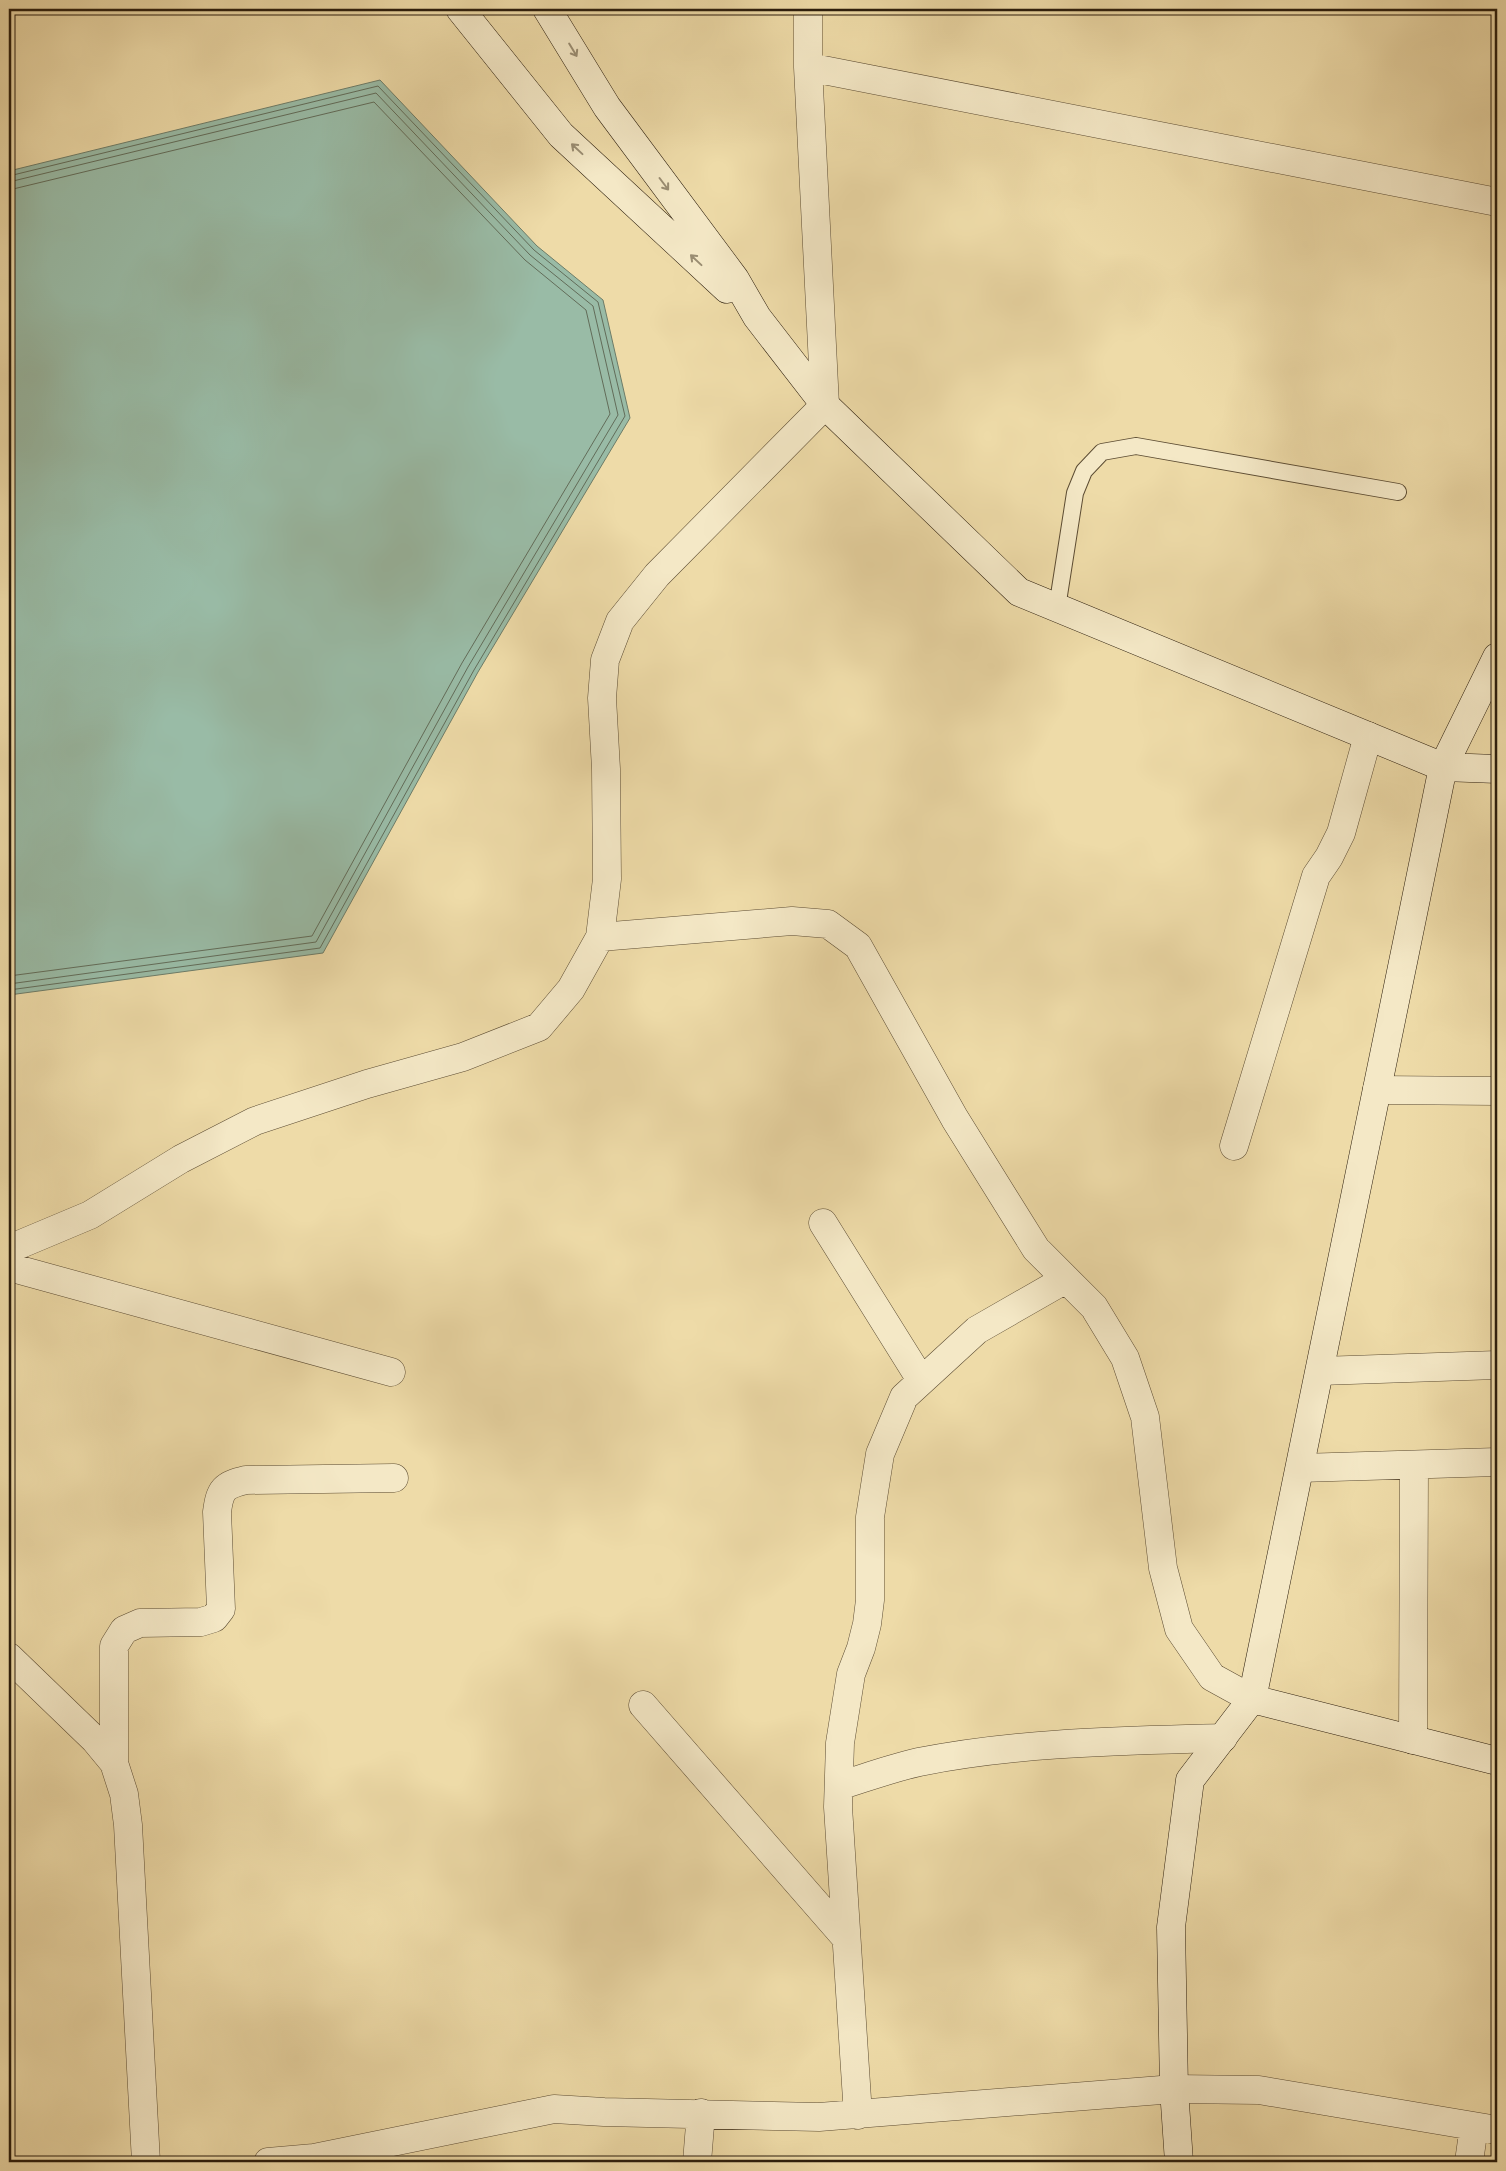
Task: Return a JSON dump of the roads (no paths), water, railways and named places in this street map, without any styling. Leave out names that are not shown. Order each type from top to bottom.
[{"type":"street","points":[[460,9],[561,135],[757,318]]},
{"type":"street","points":[[547,9],[607,107],[735,279],[757,318],[825,405],[1019,592],[1443,767],[1497,769]]},
{"type":"street","points":[[9,1249],[90,1215],[181,1160],[255,1121],[367,1084],[463,1057],[539,1028],[571,989],[600,937],[607,879],[606,769],[602,698],[605,660],[620,621],[657,576],[825,405],[808,67],[808,9]]},
{"type":"street","points":[[808,67],[1497,202]]},
{"type":"street","points":[[1179,2162],[1174,2089],[1171,1927],[1190,1780],[1252,1699],[1443,767],[1497,657]]},
{"type":"street","points":[[1234,1146],[1316,876],[1329,857],[1341,833],[1368,736]]},
{"type":"street","points":[[600,937],[792,921],[828,924],[858,946],[960,1127],[1036,1249],[1094,1307],[1125,1358],[1145,1417],[1162,1568],[1179,1629],[1212,1676],[1252,1699],[1497,1761]]},
{"type":"street","points":[[1377,1090],[1497,1091]]},
{"type":"street","points":[[823,1223],[921,1380]]},
{"type":"street","points":[[9,1267],[391,1372]]},
{"type":"street","points":[[858,2115],[846,1938],[839,1786],[840,1743],[851,1674],[868,1624],[870,1600],[870,1516],[880,1454],[904,1397],[921,1380],[977,1330],[1066,1279]]},
{"type":"street","points":[[1320,1371],[1497,1366]]},
{"type":"street","points":[[1300,1468],[1497,1462]]},
{"type":"street","points":[[1413,1740],[1414,1465]]},
{"type":"street","points":[[146,2162],[128,1825],[124,1794],[114,1763],[114,1646],[124,1630],[140,1623],[201,1622],[214,1618],[221,1609],[217,1512],[219,1497],[229,1484],[246,1480],[394,1478]]},
{"type":"street","points":[[9,1657],[96,1740],[114,1763]]},
{"type":"street","points":[[643,1705],[846,1938]]},
{"type":"street","points":[[839,1786],[918,1762],[994,1752],[1097,1742],[1223,1738]]},
{"type":"street","points":[[268,2162],[314,2158],[554,2109],[819,2117],[1174,2089],[1259,2090],[1486,2128],[1469,2162]]},
{"type":"street","points":[[697,2162],[700,2113]]},
{"type":"lane","points":[[1057,608],[1075,493],[1084,471],[1102,452],[1136,446],[1398,492]]},
{"type":"water","points":[[380,80],[537,246],[603,300],[630,418],[478,672],[323,953],[9,995],[9,171]]}]
